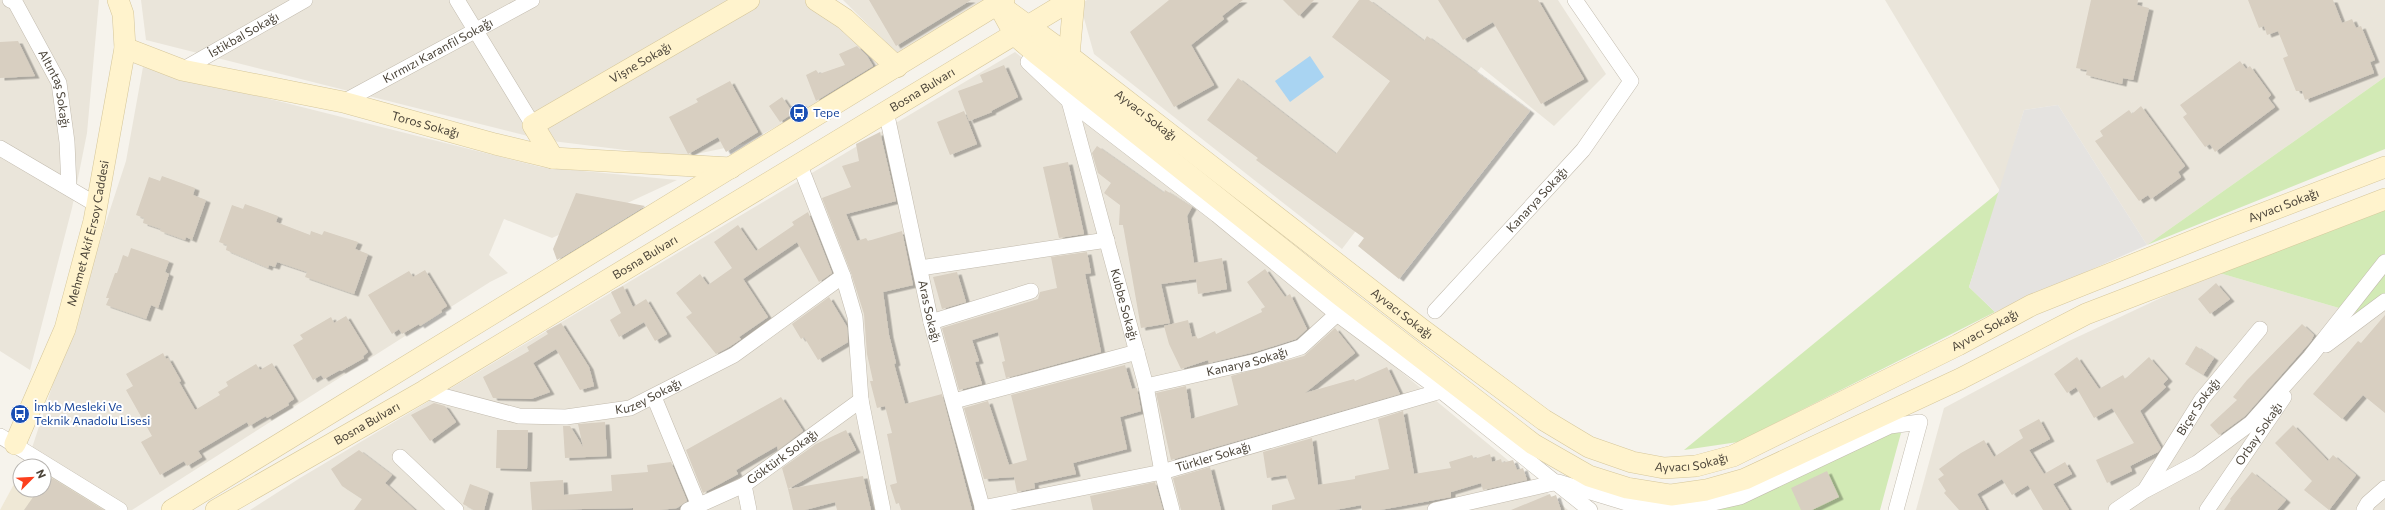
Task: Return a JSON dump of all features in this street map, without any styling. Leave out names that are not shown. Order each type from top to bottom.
[{"type":"main road","name":"Vişne Sokağı","points":[[533,125],[749,0]]},
{"type":"main road","points":[[816,0],[845,19],[897,67]]},
{"type":"main road","points":[[1070,56],[1072,0]]},
{"type":"main road","name":"Bosna Bulvarı","points":[[216,510],[424,391],[799,163],[1072,0]]},
{"type":"main road","points":[[172,510],[1001,2],[1016,34],[1032,58],[1533,444],[1590,476],[1627,488],[1671,495],[1706,490],[1745,479],[1960,379],[2086,314],[2385,199]]},
{"type":"main road","name":"Mehmet Akif Ersoy Caddesi","points":[[8,440],[66,329],[97,205],[125,48],[124,5]]},
{"type":"main road","name":"Ayvacı Sokağı","points":[[1016,34],[1070,56],[1420,328],[1544,420],[1589,447],[1632,462],[1664,468],[1696,466],[1733,456],[1958,345],[2032,304],[2225,228],[2385,168]]},
{"type":"main road","name":"Toros Sokağı","points":[[125,48],[182,70],[343,102],[495,144],[553,158],[732,168]]},
{"type":"main road","points":[[533,125],[553,158]]},
{"type":"street","name":"İstikbal Sokağı","points":[[182,70],[305,0]]},
{"type":"street","points":[[457,0],[533,125]]},
{"type":"street","name":"Kırmızı Karanfil Sokağı","points":[[343,102],[532,0]]},
{"type":"street","name":"Kanarya Sokağı","points":[[1435,311],[1583,150],[1631,81],[1575,0]]},
{"type":"street","name":"Altıntaş Sokağı","points":[[14,1],[59,83],[68,142],[69,188]]},
{"type":"street","points":[[1032,58],[1069,101],[1217,215],[1337,314],[1441,391],[1456,406],[1558,482],[1590,510]]},
{"type":"street","name":"Kubbe Sokağı","points":[[1069,101],[1146,386],[1162,472],[1172,510]]},
{"type":"street","name":"Aras Sokağı","points":[[886,111],[931,322],[954,401],[982,509]]},
{"type":"street","points":[[0,148],[97,205]]},
{"type":"street","points":[[799,163],[843,276],[855,317],[861,400],[883,510]]},
{"type":"street","points":[[920,268],[1106,240]]},
{"type":"street","points":[[2116,510],[2144,491],[2197,464],[2251,423],[2310,357],[2385,262]]},
{"type":"street","name":"Kuzey Sokağı","points":[[424,391],[519,416],[558,417],[630,408],[734,355],[843,276]]},
{"type":"street","points":[[931,322],[1030,291]]},
{"type":"street","points":[[2310,357],[2385,300]]},
{"type":"street","name":"Kanarya Sokağı","points":[[1146,386],[1258,361],[1301,347],[1337,314]]},
{"type":"street","name":"Biçer Sokağı","points":[[2144,491],[2202,399],[2260,329]]},
{"type":"street","points":[[954,401],[1137,352]]},
{"type":"street","name":"Orbay Sokağı","points":[[2207,510],[2257,440],[2310,357]]},
{"type":"street","name":"Türkler Sokağı","points":[[982,509],[1162,472],[1441,391]]},
{"type":"street","name":"Göktürk Sokağı","points":[[654,397],[694,508],[744,485],[861,400]]},
{"type":"street","points":[[1435,510],[1558,482],[1633,505],[1691,508],[1740,497],[1890,426],[1920,422],[1896,510]]},
{"type":"street","points":[[8,440],[120,510]]},
{"type":"street","points":[[400,457],[456,510]]},
{"type":"street","points":[[744,485],[749,510]]},
{"type":"street","points":[[2364,510],[2368,503],[2385,488]]},
{"type":"shaded area","points":[[0,0],[99,0],[87,133],[72,208],[30,370],[0,351]]},
{"type":"shaded area","points":[[141,0],[814,0],[886,68],[744,144],[682,157],[544,140],[146,40]]},
{"type":"shaded area","points":[[843,0],[994,0],[901,57]]},
{"type":"shaded area","points":[[1087,0],[1558,0],[1606,74],[1554,126],[1481,67],[1342,249],[1094,54],[1080,4]]},
{"type":"shaded area","points":[[1885,0],[2385,0],[2385,77],[2147,245],[2058,105],[2024,110],[2000,191]]},
{"type":"shaded area","points":[[1015,52],[1568,510],[250,510],[300,478]]},
{"type":"shaded area","points":[[143,67],[541,167],[677,180],[552,238],[504,219],[489,255],[508,273],[490,282],[132,510],[115,510],[52,468],[52,458],[36,458],[30,454],[126,161]]},
{"type":"shaded area","points":[[2058,105],[2147,245],[1995,312],[1969,287],[2024,110]]},
{"type":"shaded area","points":[[2216,272],[2363,315],[2385,307],[2385,510],[1916,510],[1944,408],[2069,341]]},
{"type":"shaded area","points":[[30,454],[36,458],[28,458]]},
{"type":"shaded area","points":[[52,468],[115,510],[0,510],[12,488],[12,498],[52,498]]},
{"type":"green space","points":[[2385,77],[2385,149],[2147,245]]},
{"type":"green space","points":[[2000,191],[1969,287],[1995,312],[1738,442],[1684,450]]},
{"type":"green space","points":[[2385,206],[2385,307],[2363,315],[2216,272]]},
{"type":"green space","points":[[1880,432],[1901,433],[1880,510],[1698,510]]},
{"type":"water","points":[[1310,56],[1324,77],[1290,102],[1275,81]]},
{"type":"building","points":[[869,0],[971,0],[896,46]]},
{"type":"building","points":[[1169,0],[1243,0],[1222,16],[1224,19],[1191,45],[1214,85],[1174,107],[1130,32]]},
{"type":"building","points":[[1283,0],[1314,0],[1299,16]]},
{"type":"building","points":[[1359,0],[1369,0],[1424,41],[1427,36],[1530,111],[1399,279],[1358,246],[1364,238],[1256,160],[1258,158],[1207,120],[1238,78],[1336,154],[1390,81],[1332,37]]},
{"type":"building","points":[[1438,0],[1538,0],[1584,79],[1541,104],[1493,22],[1463,40]]},
{"type":"building","points":[[2091,0],[2138,0],[2137,5],[2149,8],[2133,80],[2123,78],[2122,84],[2086,75],[2087,70],[2076,68]]},
{"type":"building","points":[[2248,0],[2333,0],[2342,23],[2352,19],[2356,28],[2361,26],[2375,60],[2370,62],[2374,73],[2305,100],[2302,91],[2296,91],[2283,58],[2288,56],[2278,31],[2267,35],[2264,26],[2259,28]]},
{"type":"building","points":[[18,41],[35,76],[0,78],[0,42]]},
{"type":"building","points":[[857,46],[867,56],[873,66],[816,101],[806,75],[816,70],[819,74],[845,65],[839,54]]},
{"type":"building","points":[[2240,61],[2246,69],[2250,66],[2271,95],[2268,98],[2275,107],[2215,152],[2210,144],[2205,147],[2183,117],[2187,114],[2180,105]]},
{"type":"building","points":[[1004,65],[1018,97],[991,111],[992,112],[969,121],[958,91],[983,82],[980,75]]},
{"type":"building","points":[[730,81],[758,132],[726,152],[718,137],[688,154],[669,117],[698,102],[696,99]]},
{"type":"building","points":[[782,97],[793,113],[780,122],[769,106]]},
{"type":"building","points":[[2141,106],[2185,166],[2178,172],[2181,177],[2151,199],[2148,195],[2139,201],[2095,141],[2103,136],[2100,131],[2129,110],[2132,114]]},
{"type":"building","points":[[964,111],[977,144],[950,155],[937,122]]},
{"type":"building","points":[[880,132],[896,201],[846,214],[857,241],[866,238],[868,241],[902,231],[913,285],[883,292],[889,335],[896,363],[894,364],[905,404],[942,394],[972,510],[901,510],[899,503],[896,504],[890,485],[897,483],[887,434],[892,433],[885,406],[877,408],[870,381],[873,381],[867,354],[864,314],[851,273],[822,198],[851,187],[842,166],[859,161],[856,144]]},
{"type":"building","points":[[1097,146],[1164,193],[1165,190],[1192,207],[1187,216],[1194,263],[1222,258],[1227,289],[1198,294],[1196,279],[1161,284],[1170,323],[1141,328],[1123,225],[1119,225],[1120,205],[1104,193],[1111,183],[1098,173],[1092,153]]},
{"type":"building","points":[[1068,162],[1084,234],[1059,238],[1043,167]]},
{"type":"building","points":[[162,176],[195,188],[193,195],[206,200],[192,240],[186,237],[185,240],[160,231],[161,229],[143,223],[144,218],[136,215],[149,177],[160,181]]},
{"type":"building","points":[[576,193],[645,206],[557,260],[553,249]]},
{"type":"building","points":[[245,204],[278,216],[276,222],[310,235],[311,231],[322,235],[324,231],[358,242],[355,249],[368,254],[354,294],[305,277],[307,272],[277,262],[275,267],[269,265],[268,268],[226,250],[227,245],[219,242],[232,205],[243,209]]},
{"type":"building","points":[[808,212],[832,273],[819,282],[797,242],[743,279],[768,317],[739,337],[741,339],[716,354],[686,317],[692,313],[676,293],[700,274],[708,285],[732,268],[714,242],[738,225],[756,251],[794,225],[792,222]]},
{"type":"building","points":[[131,248],[169,261],[165,272],[169,274],[158,308],[151,305],[146,319],[106,305],[109,298],[106,298],[115,273],[117,273],[123,255],[128,257]]},
{"type":"building","points":[[1087,252],[1091,273],[1085,274],[1101,352],[1006,378],[1002,362],[1005,361],[998,332],[972,340],[979,361],[975,362],[982,384],[959,390],[942,328],[1038,299],[1040,292],[1057,288],[1051,257]]},
{"type":"building","points":[[1265,269],[1285,297],[1290,294],[1307,329],[1296,339],[1255,352],[1209,363],[1208,360],[1181,369],[1169,344],[1164,326],[1188,320],[1192,337],[1196,336],[1198,339],[1215,331],[1216,334],[1262,312],[1261,309],[1265,307],[1247,282]]},
{"type":"building","points":[[425,270],[447,306],[441,310],[442,312],[420,326],[419,324],[402,334],[399,329],[392,334],[368,295],[409,271],[413,277]]},
{"type":"building","points":[[957,272],[966,302],[942,309],[933,277]]},
{"type":"building","points":[[2216,283],[2230,299],[2210,314],[2198,299]]},
{"type":"building","points":[[623,286],[633,307],[646,299],[667,334],[655,341],[644,322],[619,337],[610,320],[621,313],[611,292]]},
{"type":"building","points":[[829,297],[847,327],[848,342],[818,360],[804,337],[801,339],[792,324]]},
{"type":"building","points":[[2385,315],[2385,413],[2363,395],[2342,419],[2313,394],[2358,341],[2361,343]]},
{"type":"building","points":[[346,316],[368,352],[363,356],[364,358],[341,371],[340,370],[324,379],[321,375],[313,380],[293,345],[303,339],[300,335],[331,317],[334,323]]},
{"type":"building","points":[[561,323],[589,367],[594,386],[580,390],[556,349],[533,363],[550,392],[531,399],[493,398],[483,377],[529,351],[527,347],[548,334],[546,331]]},
{"type":"building","points":[[2302,324],[2314,335],[2311,341],[2245,416],[2219,435],[2210,425],[2237,400],[2233,397],[2247,380]]},
{"type":"building","points":[[1335,328],[1355,353],[1305,393],[1354,379],[1355,381],[1387,367],[1400,394],[1171,460],[1156,393],[1186,386],[1191,419],[1238,405],[1231,376],[1304,356]]},
{"type":"building","points":[[2196,346],[2214,358],[2203,375],[2185,364]]},
{"type":"building","points":[[163,353],[166,359],[168,358],[181,381],[179,382],[195,410],[220,395],[218,392],[228,386],[226,382],[256,364],[260,370],[272,363],[294,399],[288,403],[289,405],[267,418],[266,416],[249,426],[247,422],[198,451],[202,457],[187,466],[184,461],[160,475],[141,442],[152,436],[126,390],[133,386],[126,374]]},
{"type":"building","points":[[2077,357],[2099,389],[2123,375],[2125,379],[2149,357],[2168,379],[2163,384],[2166,387],[2140,411],[2161,448],[2158,452],[2130,466],[2132,471],[2107,483],[2096,460],[2134,443],[2112,408],[2094,418],[2076,387],[2067,393],[2054,374]]},
{"type":"building","points":[[1125,365],[1132,389],[1137,388],[1141,411],[1120,417],[1127,449],[1073,463],[1076,474],[1034,483],[1035,488],[1017,492],[1014,477],[984,479],[964,408],[988,401],[1009,465],[1027,460],[1011,395]]},
{"type":"building","points":[[781,397],[803,431],[778,450],[777,446],[736,470],[738,474],[703,493],[686,450]]},
{"type":"building","points":[[434,403],[445,406],[456,422],[430,441],[411,415]]},
{"type":"building","points":[[1403,411],[1414,474],[1451,468],[1449,462],[1472,455],[1474,459],[1490,454],[1492,462],[1501,459],[1502,463],[1513,460],[1517,470],[1523,468],[1527,480],[1483,490],[1481,483],[1451,492],[1451,497],[1380,510],[1362,510],[1361,505],[1335,510],[1272,510],[1272,505],[1295,499],[1286,475],[1267,478],[1263,452],[1312,438],[1318,485],[1355,479],[1355,476],[1389,469],[1378,419]]},
{"type":"building","points":[[2039,419],[2050,439],[2029,450],[2044,474],[2065,462],[2072,474],[2053,484],[2069,510],[2043,510],[2028,485],[2012,495],[2002,479],[1977,494],[1986,510],[1959,510],[1944,493],[1946,491],[1938,479],[1944,475],[1939,469],[1961,453],[1984,440],[1994,457],[2023,438],[2019,430]]},
{"type":"building","points":[[605,422],[607,456],[565,458],[563,426],[570,426],[583,447],[578,424]]},
{"type":"building","points":[[2293,425],[2328,461],[2333,455],[2356,475],[2329,510],[2304,490],[2312,481],[2275,443]]},
{"type":"building","points":[[497,430],[528,430],[527,469],[496,468]]},
{"type":"building","points":[[846,430],[856,450],[788,489],[782,468],[816,444]]},
{"type":"building","points":[[359,450],[392,475],[385,483],[415,510],[354,510],[362,499],[342,486],[331,469]]},
{"type":"building","points":[[671,462],[687,501],[677,508],[660,510],[633,510],[633,508],[532,510],[530,482],[563,480],[564,495],[612,491],[611,475],[648,472],[647,465]]},
{"type":"building","points":[[1210,467],[1221,510],[1181,510],[1173,478]]},
{"type":"building","points":[[1827,471],[1839,497],[1812,510],[1801,510],[1791,488]]},
{"type":"building","points":[[2252,472],[2286,500],[2277,510],[2224,510],[2231,500],[2230,499]]},
{"type":"building","points":[[863,476],[871,510],[837,510],[835,502],[805,510],[793,510],[788,489]]},
{"type":"building","points":[[52,478],[103,510],[24,510],[32,498],[52,498]]},
{"type":"building","points":[[1155,482],[1163,510],[1093,510],[1090,496]]},
{"type":"building","points":[[470,484],[489,491],[484,510],[474,510],[463,504]]},
{"type":"building","points":[[1550,494],[1551,497],[1556,495],[1561,510],[1511,510]]},
{"type":"place","name":"Tepe","points":[[799,113]]},
{"type":"place","name":"İmkb Mesleki Ve Teknik Anadolu Lisesi","points":[[20,414]]}]
